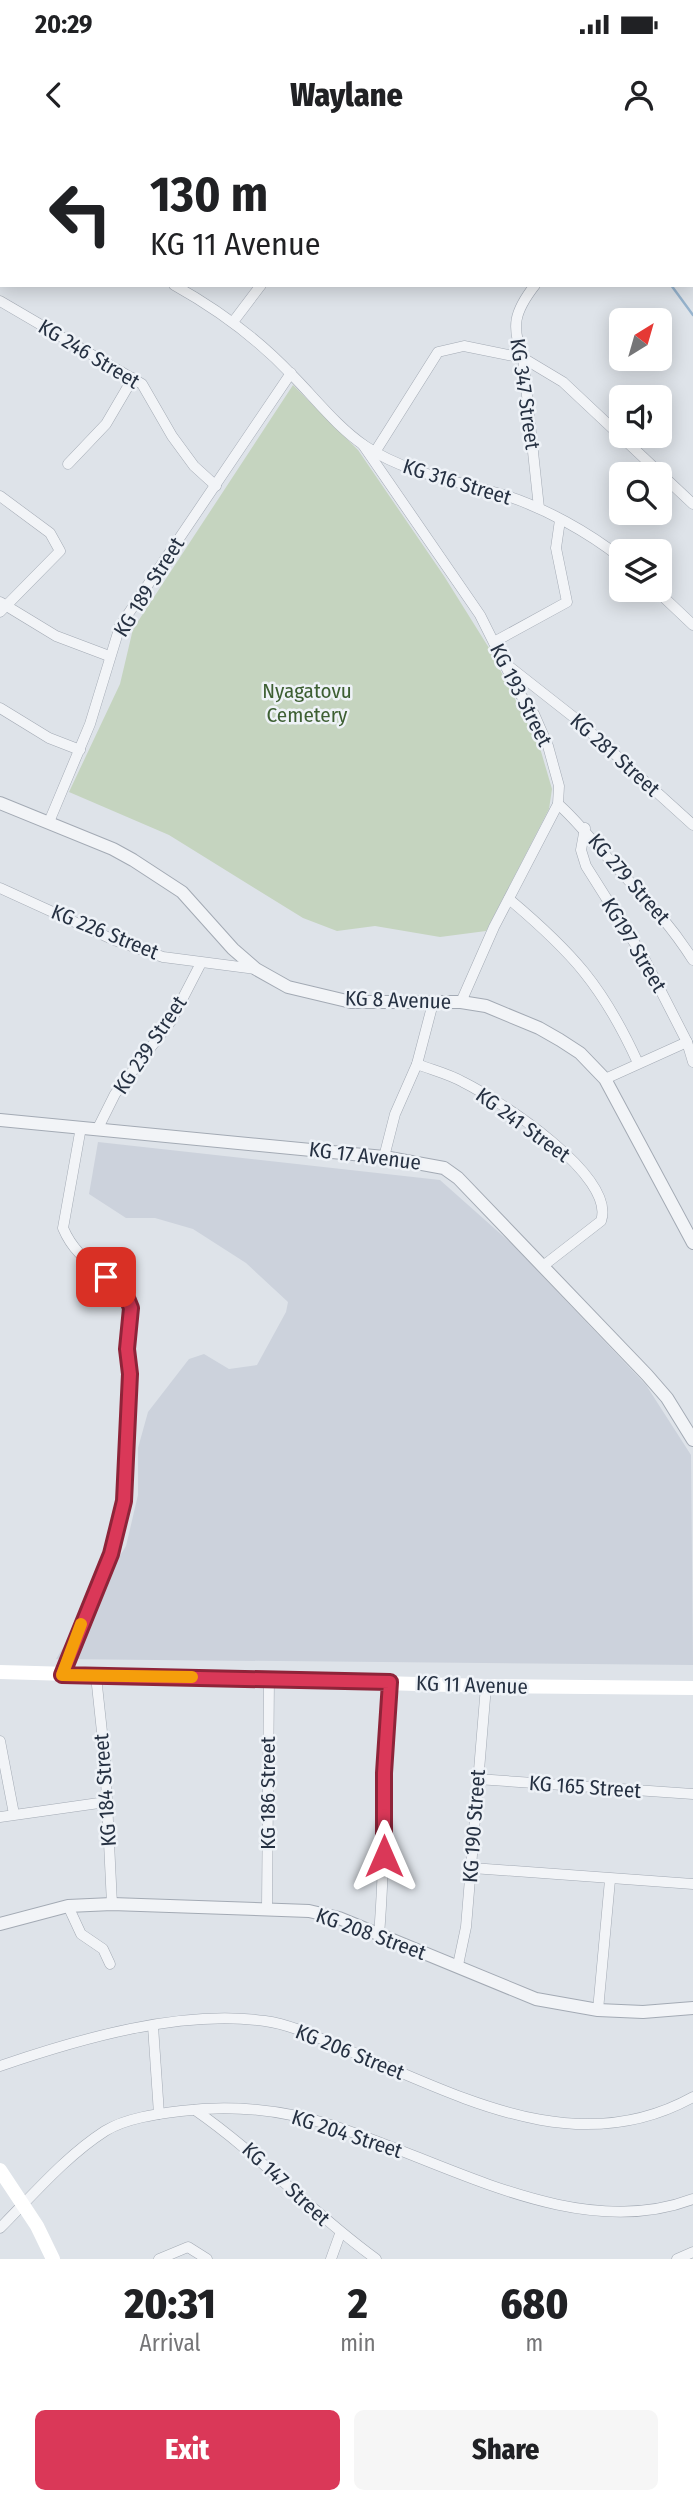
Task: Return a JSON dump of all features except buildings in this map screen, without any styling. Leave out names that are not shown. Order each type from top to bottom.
[{"type":"main road","name":"KG 11 Avenue","points":[[0,1672],[693,1689]]},
{"type":"main road","points":[[0,2170],[37,2226],[53,2259]]},
{"type":"street","name":"KG 316 Street","points":[[177,287],[233,322],[291,373],[363,445],[428,476],[507,496],[539,509],[609,551]]},
{"type":"street","points":[[233,322],[259,287]]},
{"type":"street","name":"KG 347 Street","points":[[534,287],[517,313],[515,336],[523,358],[539,509]]},
{"type":"street","name":"KG 246 Street","points":[[0,301],[133,377],[148,391],[172,436],[194,466],[216,486]]},
{"type":"street","points":[[375,452],[438,352],[464,346],[523,358],[563,382],[693,504]]},
{"type":"street","name":"KG 189 Street","points":[[49,822],[79,750],[120,626],[291,373]]},
{"type":"street","points":[[68,464],[106,424],[133,377]]},
{"type":"street","name":"KG 193 Street","points":[[363,445],[480,615],[534,714],[548,746],[559,786],[558,804]]},
{"type":"street","points":[[0,496],[50,533],[60,551],[2,606],[65,640],[109,656]]},
{"type":"street","points":[[494,642],[567,602],[556,548],[560,520]]},
{"type":"street","points":[[669,602],[693,625]]},
{"type":"street","name":"KG 281 Street","points":[[503,661],[576,719],[693,825]]},
{"type":"street","points":[[0,708],[49,738],[79,750]]},
{"type":"street","name":"KG 8 Avenue","points":[[0,803],[113,849],[182,892],[233,949],[256,969],[288,987],[351,1002],[461,1002],[486,1006],[539,1028],[580,1053],[604,1079],[693,1243]]},
{"type":"street","points":[[461,1002],[509,899],[558,804]]},
{"type":"street","name":"KG 279 Street","points":[[558,804],[585,828],[598,848],[670,924],[693,960]]},
{"type":"street","name":"KG197 Street","points":[[585,828],[581,850],[586,866],[621,916],[687,1042],[693,1062]]},
{"type":"street","name":"KG 226 Street","points":[[0,888],[114,940],[163,957],[256,969]]},
{"type":"street","points":[[509,899],[558,940],[588,974],[619,1023],[638,1063]]},
{"type":"street","name":"KG 239 Street","points":[[98,1128],[115,1094],[171,1021],[201,963]]},
{"type":"street","points":[[384,1157],[395,1114],[418,1064],[433,1003]]},
{"type":"street","points":[[604,1079],[687,1042]]},
{"type":"street","name":"KG 241 Street","points":[[418,1064],[463,1082],[554,1143],[588,1174],[602,1197],[604,1211],[601,1221],[543,1266]]},
{"type":"street","name":"KG 17 Avenue","points":[[0,1120],[384,1157],[444,1168],[458,1178],[667,1398],[693,1440]]},
{"type":"street","points":[[62,1675],[118,1532],[124,1501],[127,1450],[129,1299],[112,1281],[80,1258],[63,1228],[81,1127]]},
{"type":"street","name":"KG 184 Street","points":[[96,1676],[112,1904]]},
{"type":"street","name":"KG 186 Street","points":[[267,1907],[269,1678]]},
{"type":"street","points":[[379,1935],[384,1877],[384,1773],[390,1682]]},
{"type":"street","name":"KG 190 Street","points":[[458,1965],[466,1927],[472,1868],[486,1686]]},
{"type":"street","points":[[0,1741],[14,1814]]},
{"type":"street","name":"KG 165 Street","points":[[477,1779],[693,1794]]},
{"type":"street","points":[[0,1817],[106,1802]]},
{"type":"street","points":[[472,1868],[693,1884]]},
{"type":"street","points":[[598,2010],[610,1880]]},
{"type":"street","name":"KG 208 Street","points":[[0,1924],[68,1906],[112,1904],[267,1907],[309,1911],[339,1918],[536,1999],[598,2010],[643,2012],[693,2008]]},
{"type":"street","points":[[68,1906],[81,1934],[103,1949],[110,1964]]},
{"type":"street","name":"KG 206 Street","points":[[0,2066],[61,2046],[153,2026],[225,2017],[268,2021],[304,2032],[476,2105],[514,2116],[592,2125],[615,2123],[666,2112],[693,2097]]},
{"type":"street","points":[[153,2026],[159,2114]]},
{"type":"street","name":"KG 204 Street","points":[[0,2228],[107,2130],[159,2114],[195,2109],[253,2109],[297,2116],[487,2184],[576,2206],[651,2211],[693,2199]]},
{"type":"street","name":"KG 147 Street","points":[[195,2109],[239,2140],[341,2234],[376,2259]]},
{"type":"street","points":[[331,2259],[341,2234]]},
{"type":"street","points":[[159,2259],[188,2247],[207,2259]]},
{"type":"street","points":[[677,2259],[693,2252]]},
{"type":"shaded area","points":[[98,1142],[440,1180],[513,1245],[646,1385],[691,1455],[693,1665],[56,1659],[126,1546],[138,1495],[138,1448],[148,1412],[189,1359],[204,1354],[229,1369],[257,1365],[286,1312],[288,1302],[246,1263],[193,1229],[155,1218],[126,1218],[89,1194]]},
{"type":"green space","name":"Nyagatovu Cemetery","points":[[293,385],[358,450],[444,576],[489,648],[540,748],[552,789],[549,809],[486,931],[440,937],[375,926],[337,931],[303,918],[169,835],[69,792],[120,684],[133,629]]},
{"type":"waterway","points":[[672,287],[693,315]]},
{"type":"slow traffic","points":[[81,1624],[62,1675],[192,1677]]},
{"type":"route","points":[[106,1277],[125,1293],[131,1308],[127,1349],[130,1374],[124,1501],[111,1554],[62,1675],[390,1682],[384,1773],[384,1856]]}]
